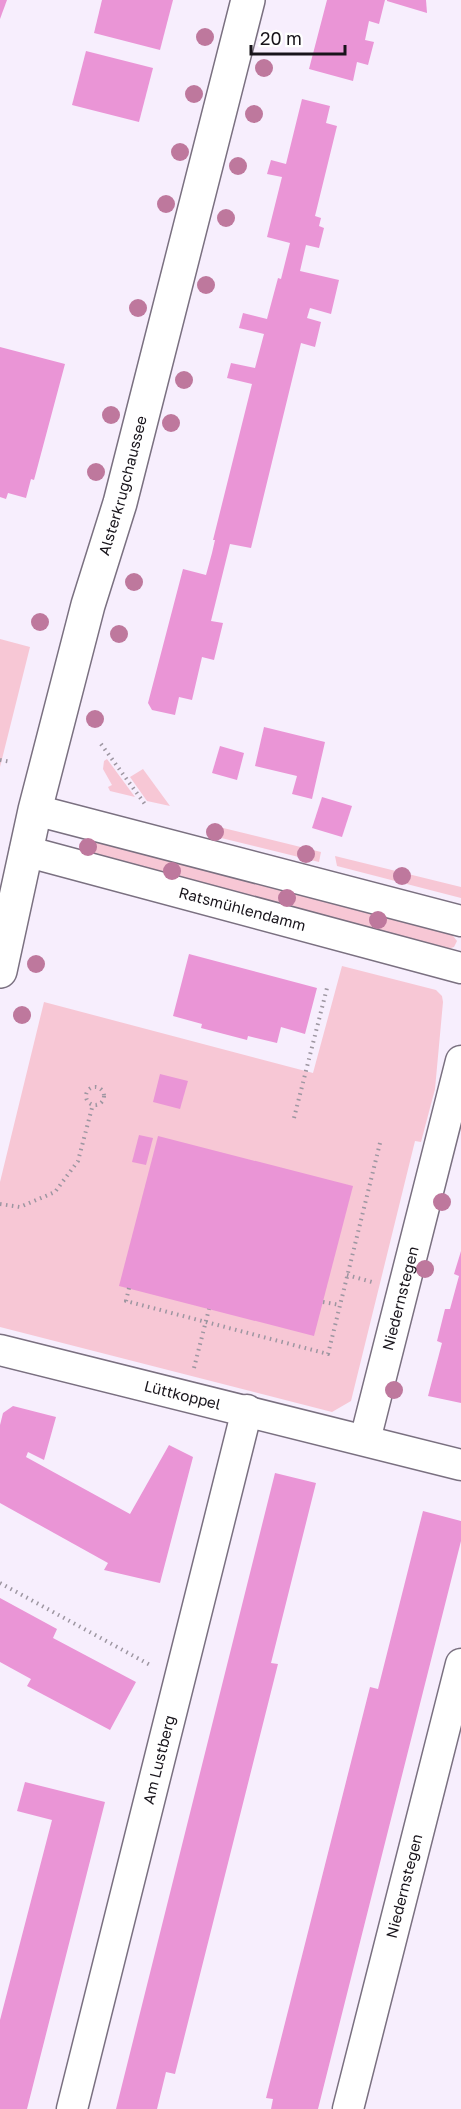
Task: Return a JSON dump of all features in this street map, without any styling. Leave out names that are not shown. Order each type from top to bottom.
[{"type":"main road","name":"Alsterkrugchaussee","points":[[0,971],[35,810],[88,605],[127,474],[248,0]]},
{"type":"street","points":[[35,810],[461,921]]},
{"type":"street","name":"Ratsmühlendamm","points":[[25,851],[461,968]]},
{"type":"street","name":"Niedernstegen","points":[[365,1440],[461,1061]]},
{"type":"street","name":"Lüttkoppel","points":[[0,1350],[365,1440]]},
{"type":"street","name":"Am Lustberg","points":[[72,2109],[247,1410]]},
{"type":"street","points":[[365,1440],[461,1464]]},
{"type":"street","name":"Niedernstegen","points":[[348,2109],[454,1720],[461,1664]]},
{"type":"path","points":[[101,744],[176,847]]},
{"type":"path","points":[[0,760],[11,762]]},
{"type":"path","points":[[294,1118],[327,988]]},
{"type":"path","points":[[97,1087],[103,1092],[104,1097],[101,1103],[93,1104],[88,1101],[86,1095],[91,1088],[97,1087]]},
{"type":"path","points":[[0,1204],[20,1207],[55,1192],[78,1161],[93,1104]]},
{"type":"path","points":[[129,1288],[126,1301],[328,1353],[381,1139]]},
{"type":"path","points":[[323,1302],[340,1305]]},
{"type":"path","points":[[187,1395],[209,1309]]},
{"type":"path","points":[[0,1582],[179,1681]]},
{"type":"shaded area","points":[[0,639],[30,647],[0,767]]},
{"type":"shaded area","points":[[107,759],[135,797],[110,791],[108,787],[112,785],[103,769],[104,761]]},
{"type":"shaded area","points":[[143,769],[170,806],[147,801],[130,777]]},
{"type":"shaded area","points":[[211,825],[321,852],[319,862],[209,835]]},
{"type":"shaded area","points":[[86,838],[450,932],[457,941],[454,947],[448,949],[81,854]]},
{"type":"shaded area","points":[[335,856],[461,887],[461,898],[337,866]]},
{"type":"shaded area","points":[[342,966],[436,990],[442,996],[443,1002],[435,1089],[421,1142],[415,1141],[351,1401],[332,1412],[0,1327],[0,1182],[44,1002],[313,1073]]},
{"type":"building","points":[[0,0],[7,0],[0,19]]},
{"type":"building","points":[[102,0],[173,0],[160,50],[94,33]]},
{"type":"building","points":[[327,0],[385,0],[379,24],[369,21],[365,40],[374,42],[368,65],[357,62],[353,81],[309,69]]},
{"type":"building","points":[[387,0],[426,0],[427,13],[387,1]]},
{"type":"building","points":[[86,51],[153,68],[139,122],[72,105]]},
{"type":"building","points":[[302,99],[330,106],[326,123],[337,126],[315,216],[321,218],[319,226],[324,228],[319,248],[306,245],[300,271],[339,280],[331,314],[310,308],[307,318],[321,322],[315,347],[301,343],[251,548],[230,544],[211,621],[223,623],[214,660],[202,657],[192,700],[179,697],[175,715],[152,710],[148,703],[183,569],[206,575],[252,384],[227,378],[231,363],[255,368],[264,334],[239,328],[243,313],[267,319],[278,278],[281,279],[290,243],[267,237],[282,177],[267,174],[271,160],[286,164]]},
{"type":"building","points":[[0,347],[65,364],[34,480],[31,479],[26,498],[8,493],[6,499],[0,497]]},
{"type":"building","points":[[264,727],[325,742],[312,799],[292,794],[297,776],[255,766]]},
{"type":"building","points":[[220,746],[244,753],[237,780],[212,773]]},
{"type":"building","points":[[322,797],[352,806],[342,837],[312,828]]},
{"type":"building","points":[[189,954],[317,988],[305,1034],[281,1027],[277,1043],[248,1036],[247,1040],[201,1028],[202,1024],[173,1016]]},
{"type":"building","points":[[160,1074],[188,1081],[180,1109],[153,1102]]},
{"type":"building","points":[[139,1135],[153,1138],[146,1165],[132,1162]]},
{"type":"building","points":[[158,1136],[353,1186],[314,1336],[119,1286]]},
{"type":"building","points":[[461,1251],[461,1403],[428,1396],[442,1343],[437,1341],[445,1309],[450,1309],[459,1276],[454,1274]]},
{"type":"building","points":[[13,1406],[56,1417],[44,1460],[28,1452],[26,1457],[130,1514],[169,1445],[193,1457],[160,1583],[104,1570],[108,1563],[0,1503],[0,1425],[3,1413]]},
{"type":"building","points":[[275,1473],[316,1483],[271,1663],[278,1664],[175,2074],[166,2072],[157,2109],[116,2109]]},
{"type":"building","points":[[423,1511],[461,1521],[461,1541],[318,2109],[271,2109],[273,2099],[266,2098],[370,1687],[378,1689]]},
{"type":"building","points":[[0,1598],[57,1629],[53,1638],[136,1682],[110,1730],[27,1686],[31,1679],[0,1662]]},
{"type":"building","points":[[25,1782],[105,1802],[27,2109],[0,2109],[0,2020],[52,1820],[17,1811]]}]
